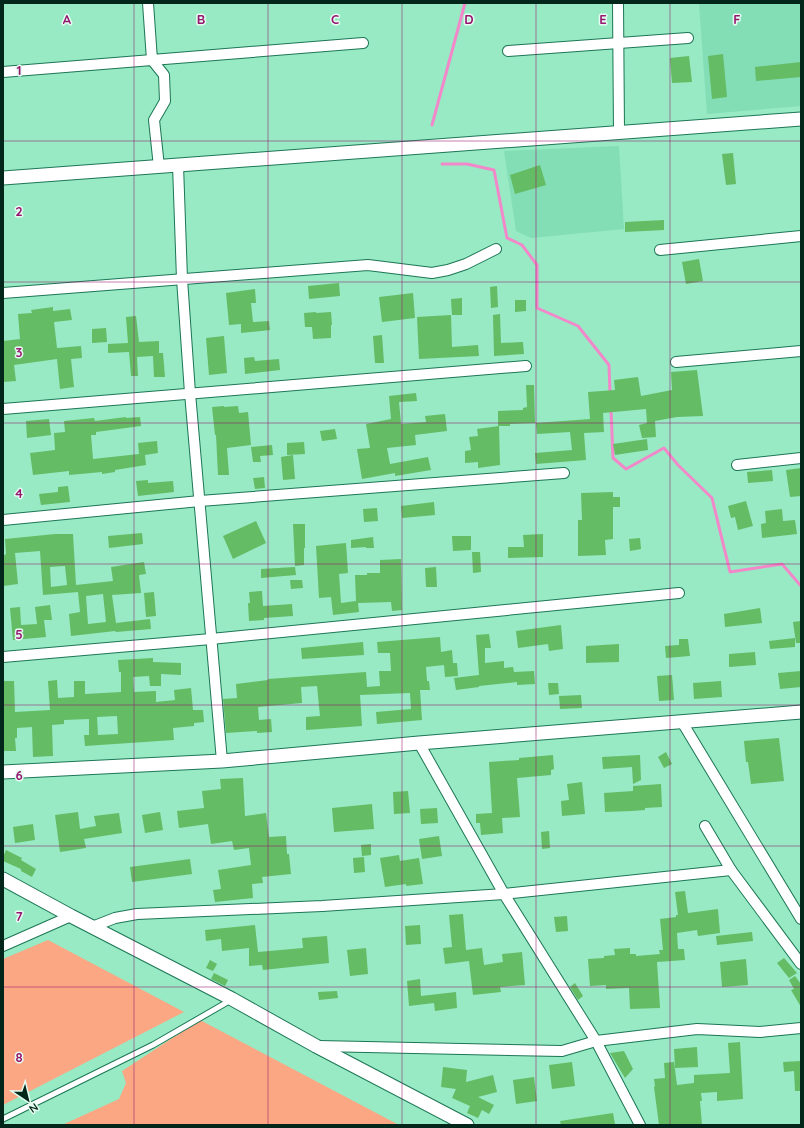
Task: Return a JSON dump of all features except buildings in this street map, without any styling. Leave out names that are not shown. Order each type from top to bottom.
[{"type":"street","points":[[148,3],[152,60],[164,75],[165,101],[154,120],[159,167]]},
{"type":"street","points":[[618,3],[619,132]]},
{"type":"street","points":[[508,51],[688,38]]},
{"type":"street","points":[[3,72],[363,43]]},
{"type":"street","points":[[3,178],[801,119]]},
{"type":"street","points":[[178,165],[182,279],[190,393],[222,761]]},
{"type":"street","points":[[660,250],[801,236]]},
{"type":"street","points":[[3,293],[368,265],[432,272],[448,270],[466,264],[496,249]]},
{"type":"street","points":[[676,362],[801,351]]},
{"type":"street","points":[[3,408],[526,366]]},
{"type":"street","points":[[737,465],[801,458]]},
{"type":"street","points":[[3,520],[200,501],[564,473]]},
{"type":"street","points":[[3,657],[211,639],[679,593]]},
{"type":"street","points":[[3,772],[222,761],[419,743],[801,712]]},
{"type":"street","points":[[682,722],[801,919]]},
{"type":"street","points":[[419,743],[504,894],[596,1041],[640,1125]]},
{"type":"street","points":[[705,826],[731,870],[801,964]]},
{"type":"street","points":[[92,927],[115,918],[137,914],[322,906],[504,894],[731,870]]},
{"type":"street","points":[[3,879],[71,916],[232,999],[316,1046],[467,1125]]},
{"type":"street","points":[[3,946],[71,916]]},
{"type":"street","points":[[316,1046],[562,1051],[596,1041],[697,1029],[760,1032],[801,1028]]},
{"type":"lane","points":[[3,1119],[153,1045],[232,999]]},
{"type":"shaded area","points":[[699,3],[801,3],[801,106],[707,114]]},
{"type":"shaded area","points":[[619,146],[624,229],[531,238],[516,231],[504,151]]},
{"type":"shaded area","points":[[48,940],[184,1012],[3,1105],[3,959]]},
{"type":"shaded area","points":[[200,1020],[399,1125],[62,1125],[119,1099],[126,1083],[122,1071]]},
{"type":"waterway","points":[[432,125],[465,3]]},
{"type":"waterway","points":[[442,164],[467,164],[494,170],[507,238],[522,245],[537,265],[537,308],[578,326],[609,365],[610,394]]},
{"type":"waterway","points":[[611,410],[613,458],[626,469],[664,448],[678,465],[712,498],[730,572],[782,564],[801,586]]}]
